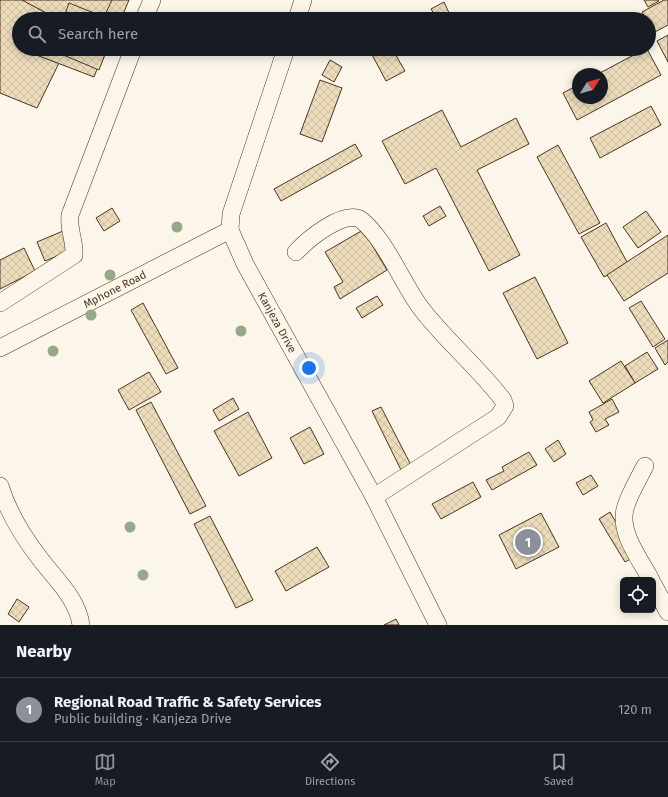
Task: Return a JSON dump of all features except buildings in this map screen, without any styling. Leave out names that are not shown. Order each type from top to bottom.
[{"type":"street","points":[[147,12],[152,0]]},
{"type":"street","points":[[299,12],[303,0]]},
{"type":"street","points":[[0,303],[74,254],[69,224],[70,215],[130,56]]},
{"type":"street","name":"Kanjeza Drive","points":[[284,56],[230,214],[230,230],[246,264],[374,497],[438,625]]},
{"type":"street","points":[[296,252],[314,236],[336,222],[349,217],[360,219],[383,246],[404,283],[431,321],[504,400],[505,406],[498,417],[374,497]]},
{"type":"street","name":"Mphone Road","points":[[0,348],[230,230]]},
{"type":"street","points":[[645,466],[628,501],[624,519],[628,536],[649,577]]},
{"type":"street","points":[[0,486],[5,502],[17,526],[76,606],[81,625]]},
{"type":"street","points":[[656,590],[668,612]]},
{"type":"place","name":"Regional Road Traffic & Safety Services","points":[[528,542]]}]
